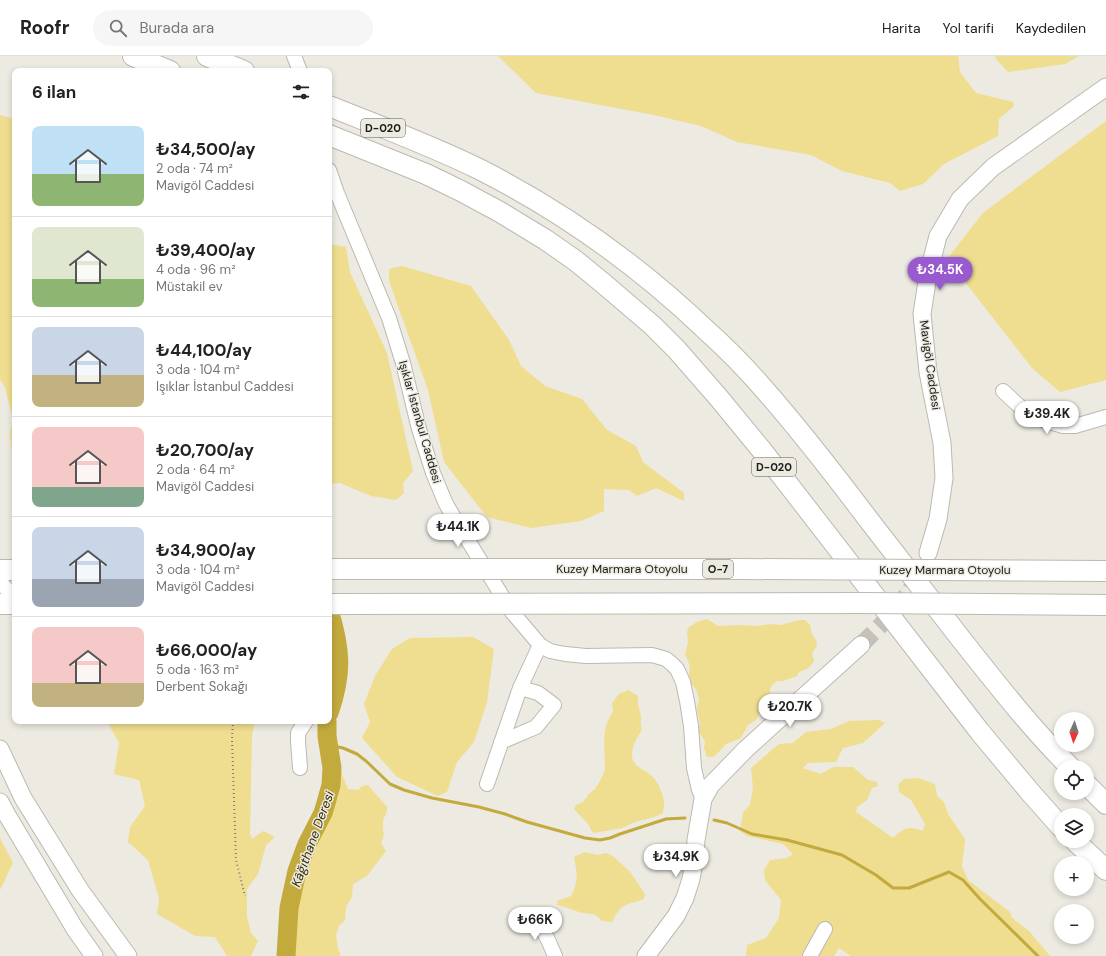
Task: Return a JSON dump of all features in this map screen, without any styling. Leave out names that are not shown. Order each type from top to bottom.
[{"type":"highway","points":[[133,56],[163,68]]},
{"type":"highway","points":[[207,56],[237,68]]},
{"type":"highway","name":"D-020","points":[[332,107],[437,150],[519,190],[600,242],[658,286],[721,343],[763,388],[819,455],[993,679],[1023,716],[1064,760]]},
{"type":"highway","name":"D-020","points":[[332,136],[426,174],[500,212],[546,240],[576,261],[652,325],[677,350],[741,425],[980,732],[1054,818]]},
{"type":"highway","name":"Kuzey Marmara Otoyolu","points":[[332,569],[1106,571]]},
{"type":"highway","points":[[0,570],[12,570]]},
{"type":"highway","points":[[0,604],[12,604]]},
{"type":"highway","points":[[332,604],[1106,605]]},
{"type":"highway","points":[[1094,791],[1106,804]]},
{"type":"highway","points":[[1082,848],[1106,870]]},
{"type":"main road","name":"Mavigöl Caddesi","points":[[928,553],[938,520],[944,478],[942,443],[928,372],[922,314],[928,274],[938,236],[960,199],[993,167],[1106,86]]},
{"type":"main road","points":[[646,956],[676,916],[685,898],[696,857],[696,840],[703,799],[711,785],[746,749],[861,645]]},
{"type":"main road","points":[[0,749],[23,798],[76,884],[128,956]]},
{"type":"main road","points":[[0,802],[6,815],[75,929],[94,956]]},
{"type":"street","points":[[294,56],[299,68]]},
{"type":"street","name":"Işıklar İstanbul Caddesi","points":[[332,179],[389,318],[433,473],[446,504],[512,612],[540,645],[550,651],[586,656],[652,655],[666,659],[677,669],[683,682],[687,701],[691,726],[694,768],[699,790],[703,799]]},
{"type":"street","points":[[1003,391],[1030,416],[1063,426],[1075,426],[1106,417]]},
{"type":"street","points":[[0,577],[3,586],[12,594]]},
{"type":"street","points":[[487,784],[520,688],[540,645]]},
{"type":"street","points":[[501,742],[536,727],[554,705],[538,693],[520,688]]},
{"type":"street","points":[[300,768],[298,733],[304,724]]},
{"type":"street","points":[[533,915],[545,932],[555,956]]},
{"type":"street","points":[[810,956],[825,929]]},
{"type":"path","points":[[233,724],[232,740],[236,860],[245,896]]},
{"type":"shaded area","points":[[498,56],[958,56],[960,72],[976,93],[1013,102],[1014,106],[999,119],[998,136],[944,164],[923,184],[900,191],[890,183],[842,171],[811,155],[737,142],[701,126],[654,115],[536,93]]},
{"type":"shaded area","points":[[995,56],[1079,56],[1065,64],[1008,72]]},
{"type":"shaded area","points":[[0,115],[12,118],[12,415],[5,388],[0,379]]},
{"type":"shaded area","points":[[1106,121],[1106,380],[1060,392],[1032,368],[947,259],[983,213]]},
{"type":"shaded area","points":[[332,245],[346,247],[350,272],[387,353],[413,471],[403,483],[404,493],[396,500],[371,496],[340,483],[332,484]]},
{"type":"shaded area","points":[[402,266],[471,286],[509,340],[521,366],[545,386],[582,399],[607,430],[636,446],[643,462],[684,493],[684,501],[656,488],[637,496],[629,490],[604,489],[604,511],[581,521],[531,528],[487,517],[444,462],[428,390],[389,281],[389,269]]},
{"type":"shaded area","points":[[12,424],[12,453],[10,433]]},
{"type":"shaded area","points":[[707,619],[718,626],[781,625],[799,620],[805,620],[810,625],[817,646],[812,653],[814,661],[809,668],[799,672],[797,676],[783,681],[777,681],[772,685],[769,703],[759,714],[756,720],[748,725],[741,738],[726,744],[714,757],[707,757],[704,748],[705,741],[698,731],[700,724],[697,708],[699,699],[696,689],[691,683],[689,673],[690,666],[685,654],[688,643],[687,632],[689,627],[697,622]]},
{"type":"shaded area","points":[[473,637],[494,649],[487,702],[474,742],[457,762],[447,792],[438,796],[397,777],[362,738],[370,722],[364,704],[375,676],[392,649],[410,638]]},
{"type":"shaded area","points":[[628,690],[638,696],[642,729],[635,741],[632,759],[637,766],[652,776],[658,785],[664,800],[663,813],[622,828],[594,833],[589,825],[574,809],[576,805],[583,802],[595,789],[605,770],[604,741],[606,725],[613,711],[612,703],[619,694]]},
{"type":"shaded area","points":[[879,720],[885,723],[863,743],[843,748],[836,762],[808,763],[803,768],[821,774],[833,767],[853,767],[868,780],[877,782],[878,786],[872,788],[867,800],[857,807],[856,812],[893,838],[907,828],[914,828],[923,831],[925,824],[911,800],[899,792],[898,785],[904,779],[918,778],[935,784],[937,796],[944,802],[948,814],[965,839],[962,866],[968,880],[1010,912],[1012,918],[1029,931],[1050,956],[851,956],[839,948],[834,956],[746,956],[747,945],[766,938],[779,918],[781,900],[765,880],[764,870],[770,860],[787,858],[793,854],[783,844],[747,836],[740,831],[743,812],[750,805],[753,788],[751,768],[779,744],[793,743],[806,732],[831,729],[849,721]]},
{"type":"shaded area","points":[[109,724],[254,724],[252,736],[250,833],[252,839],[263,831],[275,837],[266,845],[258,874],[247,889],[247,917],[251,933],[258,941],[251,956],[227,956],[215,937],[195,936],[157,914],[159,898],[148,860],[128,842],[130,827],[145,806],[139,780],[114,774],[119,743]]},
{"type":"shaded area","points":[[335,765],[339,767],[348,789],[358,790],[362,786],[368,785],[387,807],[387,812],[383,821],[384,835],[381,843],[386,851],[367,876],[353,884],[352,897],[346,907],[345,920],[339,926],[336,935],[338,949],[341,956],[278,956],[279,938],[284,925],[297,860],[307,836],[318,817],[329,770]]},
{"type":"shaded area","points":[[0,838],[13,863],[0,890]]},
{"type":"shaded area","points":[[585,852],[597,855],[606,853],[613,856],[631,873],[645,894],[644,899],[622,907],[612,922],[602,921],[594,915],[557,905],[557,901],[571,896],[577,877],[574,857]]},
{"type":"waterway","name":"Kâğıthane Deresi","points":[[332,620],[339,661],[337,686],[332,705]]},
{"type":"waterway","name":"Kâğıthane Deresi","points":[[286,956],[289,908],[297,871],[307,844],[323,813],[331,785],[332,768],[327,736],[327,724]]},
{"type":"waterway","points":[[333,746],[343,748],[357,754],[390,784],[404,790],[432,798],[479,807],[585,838],[600,840],[666,819],[685,818]]},
{"type":"waterway","points":[[714,820],[727,823],[752,834],[787,840],[842,855],[876,875],[893,888],[909,888],[949,872],[963,880],[980,899],[1038,956]]},
{"type":"tunnel","points":[[861,645],[881,625],[910,591],[920,570]]}]
